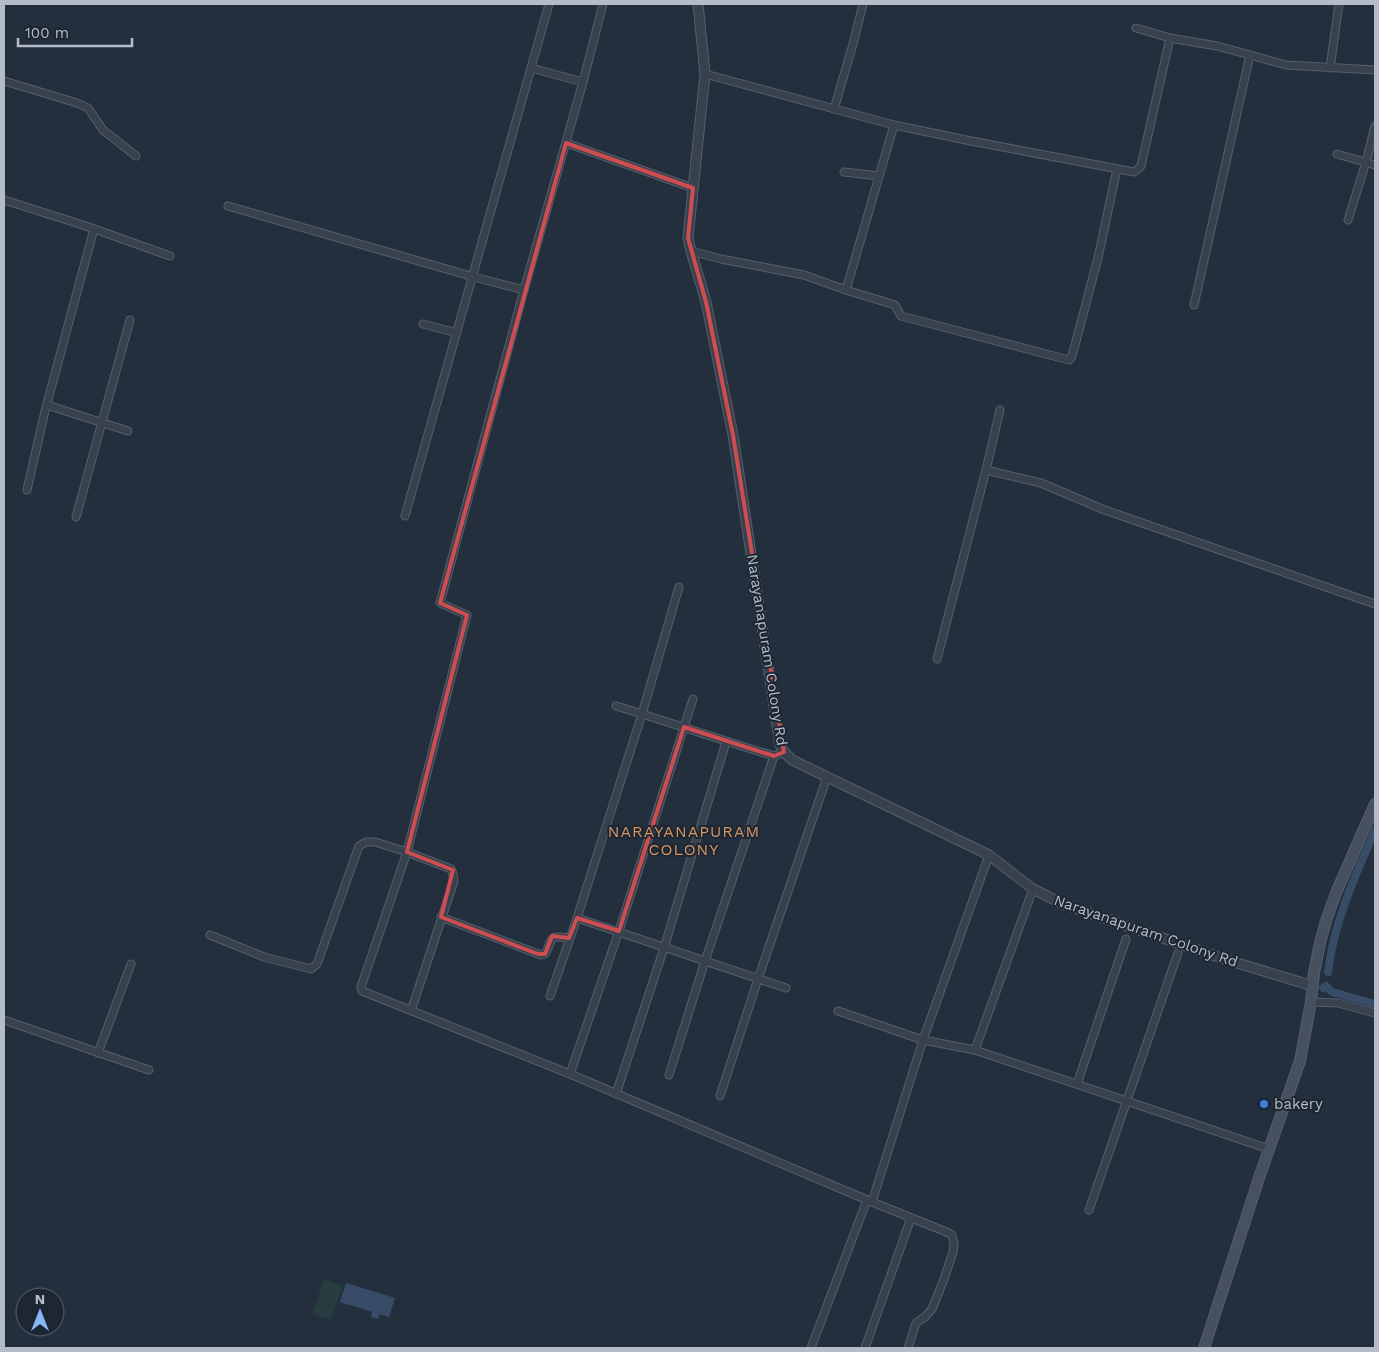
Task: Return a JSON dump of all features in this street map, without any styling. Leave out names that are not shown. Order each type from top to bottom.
[{"type":"main road","points":[[1204,1348],[1269,1149],[1300,1062],[1312,1002],[1320,944],[1336,893],[1375,804]]},
{"type":"street","points":[[405,516],[474,277],[549,4]]},
{"type":"street","points":[[602,4],[583,82],[524,290],[440,603],[467,615],[407,852],[361,988],[364,992],[570,1074],[949,1233],[952,1235],[954,1244],[947,1270],[932,1309],[916,1323],[908,1348]]},
{"type":"street","name":"Narayanapuram Colony Rd","points":[[698,4],[705,74],[688,238],[706,302],[733,435],[780,745],[784,752],[792,760],[989,855],[1033,889],[1064,904],[1227,960],[1313,986]]},
{"type":"street","points":[[834,109],[863,4]]},
{"type":"street","points":[[1330,68],[1339,4]]},
{"type":"street","points":[[1136,28],[1170,38],[1217,46],[1286,65],[1375,70]]},
{"type":"street","points":[[705,74],[894,124],[971,141],[1134,172],[1141,166],[1170,38]]},
{"type":"street","points":[[1194,305],[1250,55]]},
{"type":"street","points":[[531,68],[583,82]]},
{"type":"street","points":[[4,81],[77,102],[88,108],[103,130],[136,156]]},
{"type":"street","points":[[846,290],[894,124]]},
{"type":"street","points":[[1348,220],[1375,126]]},
{"type":"street","points":[[566,143],[693,188]]},
{"type":"street","points":[[1337,154],[1375,165]]},
{"type":"street","points":[[691,251],[721,259],[804,275],[895,305],[902,316],[1068,360],[1070,359],[1098,258],[1117,169]]},
{"type":"street","points":[[844,172],[879,176]]},
{"type":"street","points":[[4,200],[170,256]]},
{"type":"street","points":[[228,206],[524,290]]},
{"type":"street","points":[[27,490],[47,405],[94,229]]},
{"type":"street","points":[[76,517],[130,320]]},
{"type":"street","points":[[423,324],[457,333]]},
{"type":"street","points":[[47,405],[128,432]]},
{"type":"street","points":[[937,659],[1000,410]]},
{"type":"street","points":[[986,470],[1041,483],[1102,510],[1375,604]]},
{"type":"street","points":[[550,996],[642,714],[679,586]]},
{"type":"street","points":[[570,1074],[619,931],[694,699]]},
{"type":"street","points":[[616,706],[774,756],[784,752]]},
{"type":"street","points":[[616,1094],[664,948],[726,742]]},
{"type":"street","points":[[669,1075],[774,756]]},
{"type":"street","points":[[720,1096],[758,979],[828,777]]},
{"type":"street","points":[[210,935],[264,957],[311,969],[317,964],[359,846],[366,842],[375,842],[407,852],[451,869],[454,881],[411,1011]]},
{"type":"street","points":[[811,1348],[870,1201],[922,1040],[989,855]]},
{"type":"street","points":[[975,1050],[1033,889]]},
{"type":"street","points":[[442,917],[541,955],[545,954],[553,937],[569,938]]},
{"type":"street","points":[[577,918],[786,988]]},
{"type":"street","points":[[1077,1084],[1126,939]]},
{"type":"street","points":[[1089,1210],[1178,953]]},
{"type":"street","points":[[98,1053],[131,964]]},
{"type":"street","points":[[1312,1002],[1338,1003],[1375,1013]]},
{"type":"street","points":[[838,1011],[922,1040],[975,1050],[1269,1149]]},
{"type":"street","points":[[4,1020],[149,1070]]},
{"type":"street","points":[[865,1348],[911,1218]]},
{"type":"highlighted area","points":[[566,143],[693,188],[688,238],[706,302],[733,435],[784,752],[774,756],[684,727],[619,931],[577,918],[569,938],[552,936],[545,954],[538,954],[441,917],[453,870],[407,852],[467,615],[440,603]]},
{"type":"green space","points":[[324,1279],[343,1286],[331,1320],[312,1314]]},
{"type":"water","points":[[346,1283],[395,1298],[389,1317],[380,1314],[378,1319],[371,1317],[372,1312],[340,1302]]},
{"type":"waterway","points":[[1328,972],[1340,917],[1375,830]]},
{"type":"waterway","points":[[1323,988],[1326,986],[1332,992],[1375,1004]]},
{"type":"place","name":"bakery","points":[[1264,1104]]},
{"type":"district","name":"NARAYANAPURAM COLONY","points":[[684,840]]}]
